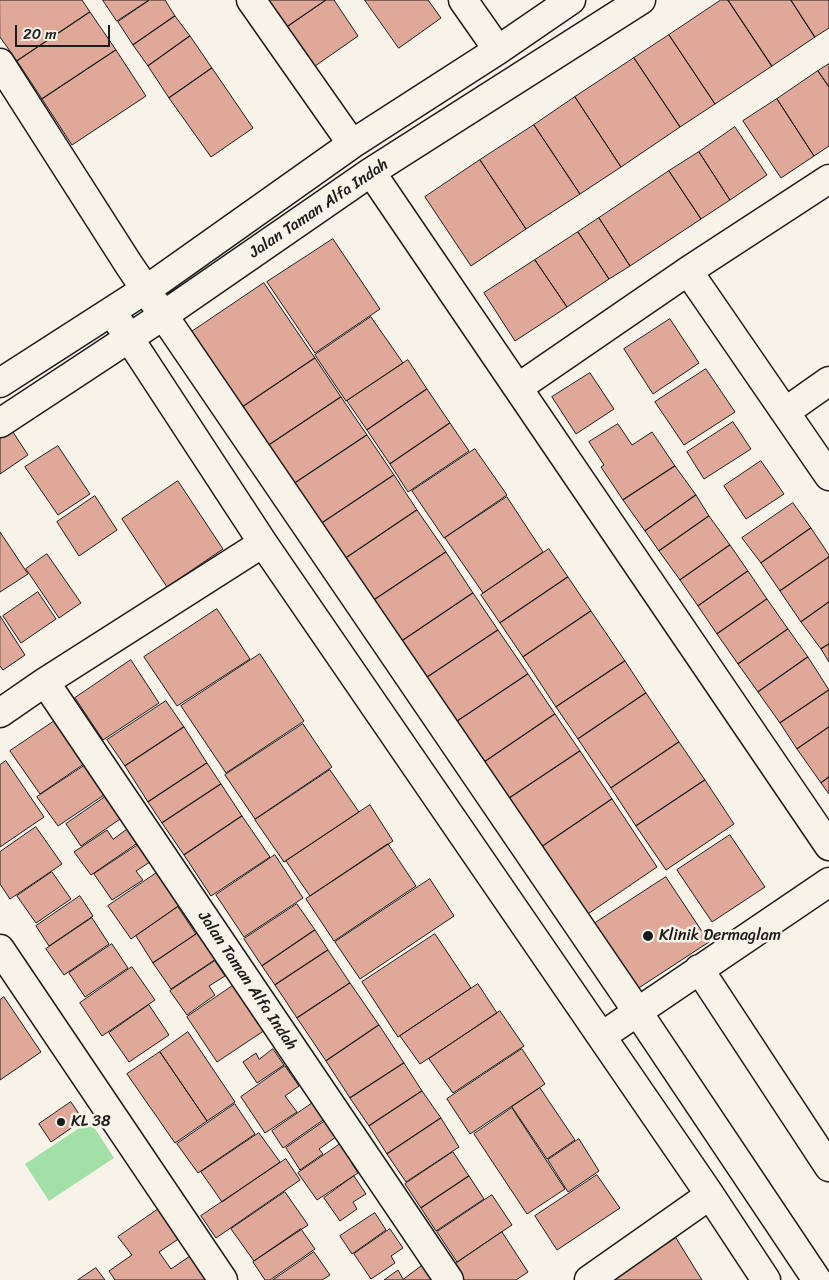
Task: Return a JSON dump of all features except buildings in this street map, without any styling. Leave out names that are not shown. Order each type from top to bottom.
[{"type":"street","points":[[251,0],[352,144]]},
{"type":"street","points":[[463,0],[498,50]]},
{"type":"street","name":"Jalan Taman Alfa Indah","points":[[0,383],[112,312],[352,144],[498,50],[571,0]]},
{"type":"street","name":"Jalan Taman Alfa Indah","points":[[0,423],[164,315],[371,172],[641,0]]},
{"type":"street","points":[[0,63],[146,289],[637,1011],[817,1280]]},
{"type":"street","points":[[371,172],[829,846]]},
{"type":"street","points":[[519,388],[688,271],[829,178]]},
{"type":"street","points":[[688,271],[829,476]]},
{"type":"street","points":[[112,312],[263,543],[602,1036],[766,1280]]},
{"type":"street","points":[[785,412],[829,381]]},
{"type":"street","points":[[0,713],[45,682],[263,543]]},
{"type":"street","name":"Jalan Taman Alfa Indah","points":[[45,682],[449,1280]]},
{"type":"street","points":[[602,1036],[829,882]]},
{"type":"street","points":[[0,949],[223,1280]]},
{"type":"street","points":[[699,969],[829,1166]]},
{"type":"street","points":[[589,1280],[710,1195]]},
{"type":"green space","points":[[90,1121],[114,1158],[49,1201],[25,1164]]},
{"type":"place","name":"Klinik Dermaglam","points":[[648,936]]},
{"type":"place","name":"KL 38","points":[[61,1122]]}]
